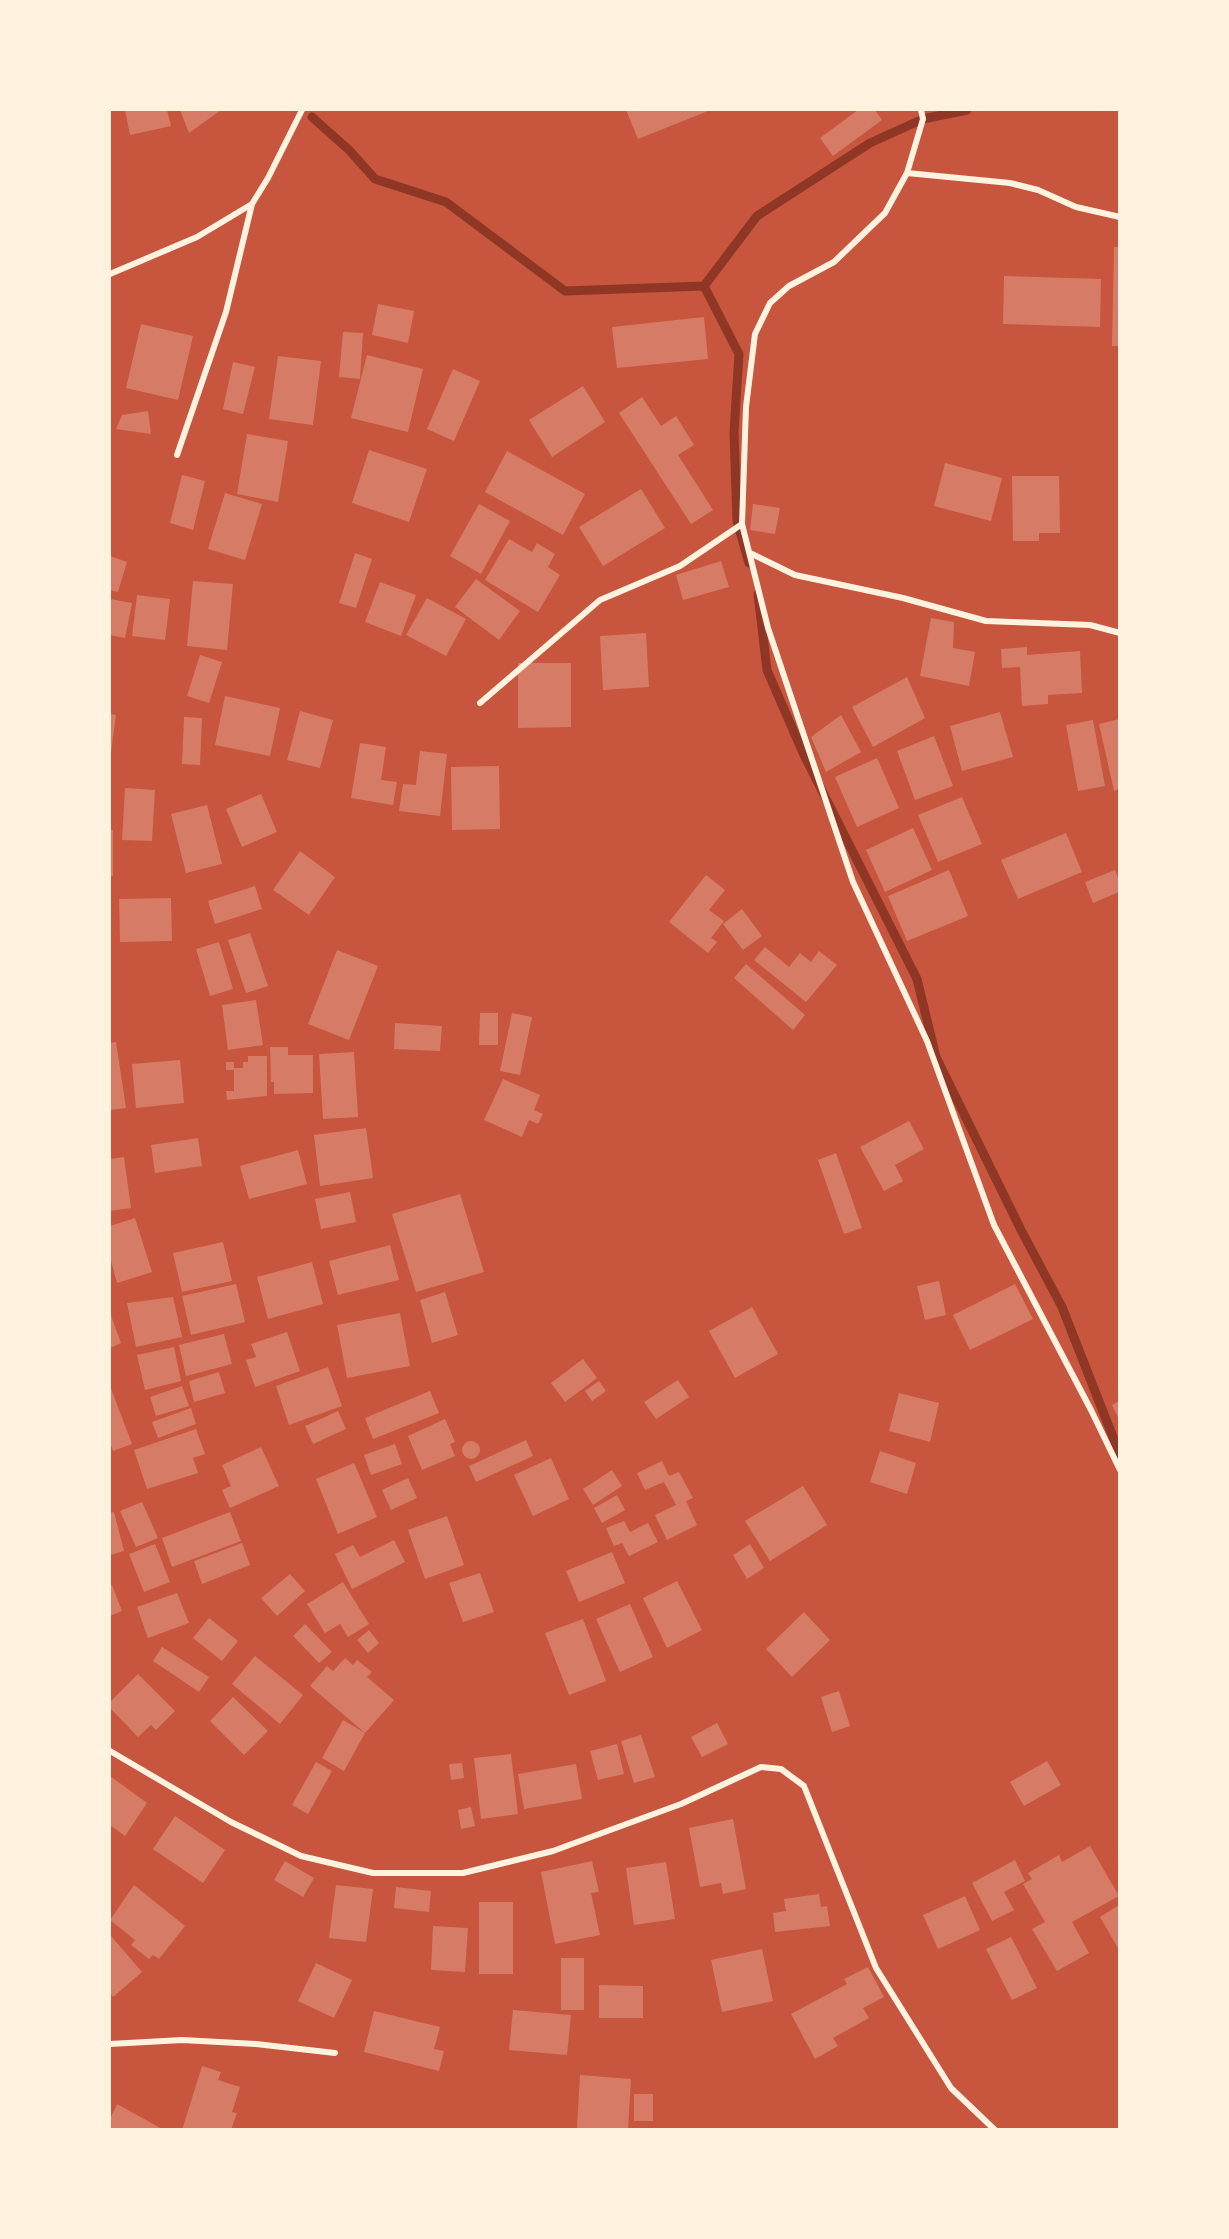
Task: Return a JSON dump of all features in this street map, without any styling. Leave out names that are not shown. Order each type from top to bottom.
[{"type":"street","points":[[177,455],[226,312],[252,204],[268,178],[302,110]]},
{"type":"street","points":[[921,110],[923,119],[907,172],[885,213],[834,262],[789,286],[770,303],[755,334],[746,407],[742,524],[768,628],[853,882],[927,1041],[994,1225],[1091,1410],[1119,1470]]},
{"type":"street","points":[[907,172],[1010,183],[1038,190],[1076,207],[1119,217]]},
{"type":"street","points":[[110,274],[197,237],[252,204]]},
{"type":"street","points":[[480,703],[600,600],[680,566],[742,524]]},
{"type":"street","points":[[750,553],[795,575],[903,598],[986,621],[1090,625],[1119,633]]},
{"type":"street","points":[[110,1751],[231,1822],[301,1856],[373,1873],[463,1873],[553,1851],[681,1804],[761,1767],[781,1769],[804,1786],[876,1968],[951,2088],[995,2130]]},
{"type":"street","points":[[110,2044],[182,2040],[256,2044],[335,2053]]},
{"type":"building","points":[[125,110],[167,110],[171,126],[130,135]]},
{"type":"building","points":[[180,110],[221,110],[189,133]]},
{"type":"building","points":[[626,110],[708,110],[708,111],[638,139]]},
{"type":"building","points":[[858,110],[875,110],[882,120],[833,156],[820,138]]},
{"type":"building","points":[[1114,247],[1119,247],[1119,346],[1112,346]]},
{"type":"building","points":[[1004,276],[1101,279],[1100,327],[1003,324]]},
{"type":"building","points":[[378,304],[414,311],[408,343],[372,335]]},
{"type":"building","points":[[704,317],[708,359],[617,368],[612,327]]},
{"type":"building","points":[[141,324],[193,336],[178,400],[126,388]]},
{"type":"building","points":[[343,332],[363,333],[360,379],[339,377]]},
{"type":"building","points":[[367,355],[423,369],[408,432],[351,418]]},
{"type":"building","points":[[278,356],[321,361],[313,425],[269,419]]},
{"type":"building","points":[[233,362],[255,367],[243,414],[223,409]]},
{"type":"building","points":[[453,369],[480,381],[454,441],[427,429]]},
{"type":"building","points":[[583,386],[605,422],[552,457],[529,420]]},
{"type":"building","points":[[642,397],[661,426],[676,416],[694,445],[678,455],[713,510],[691,524],[619,413]]},
{"type":"building","points":[[148,411],[151,434],[116,429],[122,415]]},
{"type":"building","points":[[247,434],[288,441],[278,502],[237,494]]},
{"type":"building","points":[[369,450],[427,469],[409,522],[352,503]]},
{"type":"building","points":[[507,451],[585,494],[563,535],[485,492]]},
{"type":"building","points":[[945,463],[1002,478],[991,521],[934,506]]},
{"type":"building","points":[[182,475],[205,481],[193,530],[170,523]]},
{"type":"building","points":[[1012,476],[1059,476],[1060,533],[1039,533],[1039,541],[1013,541]]},
{"type":"building","points":[[641,489],[665,528],[603,566],[579,527]]},
{"type":"building","points":[[225,493],[262,504],[245,560],[208,549]]},
{"type":"building","points":[[479,504],[510,521],[481,574],[450,556]]},
{"type":"building","points":[[753,504],[780,508],[775,534],[750,530]]},
{"type":"building","points":[[509,539],[532,552],[537,543],[555,554],[548,567],[560,575],[538,612],[485,580]]},
{"type":"building","points":[[355,553],[372,559],[356,608],[339,603]]},
{"type":"building","points":[[110,556],[127,562],[118,592],[110,590]]},
{"type":"building","points":[[721,561],[729,587],[683,600],[676,575]]},
{"type":"building","points":[[476,579],[520,611],[499,640],[455,607]]},
{"type":"building","points":[[193,581],[233,584],[227,650],[187,646]]},
{"type":"building","points":[[380,582],[416,595],[401,636],[365,622]]},
{"type":"building","points":[[137,595],[170,599],[165,640],[132,636]]},
{"type":"building","points":[[427,598],[466,619],[446,656],[406,635]]},
{"type":"building","points":[[110,599],[132,603],[125,638],[110,635]]},
{"type":"building","points":[[931,618],[954,622],[953,648],[975,652],[969,686],[920,676]]},
{"type":"building","points":[[646,633],[649,687],[603,690],[600,636]]},
{"type":"building","points":[[1027,647],[1027,655],[1080,651],[1082,693],[1048,695],[1048,704],[1022,706],[1020,667],[1002,668],[1001,649]]},
{"type":"building","points":[[200,655],[222,662],[209,703],[187,696]]},
{"type":"building","points":[[518,663],[571,663],[571,727],[518,728]]},
{"type":"building","points":[[907,677],[925,718],[873,747],[852,707]]},
{"type":"building","points":[[225,696],[280,708],[270,756],[215,745]]},
{"type":"building","points":[[300,711],[333,720],[320,768],[287,760]]},
{"type":"building","points":[[1000,712],[1013,757],[962,771],[950,726]]},
{"type":"building","points":[[110,714],[116,715],[111,752],[110,752]]},
{"type":"building","points":[[841,715],[861,752],[826,772],[811,737]]},
{"type":"building","points":[[184,717],[202,718],[200,765],[182,764]]},
{"type":"building","points":[[1119,719],[1119,789],[1114,791],[1099,724]]},
{"type":"building","points":[[1093,720],[1105,786],[1078,791],[1066,725]]},
{"type":"building","points":[[934,736],[953,786],[915,800],[897,751]]},
{"type":"building","points":[[360,743],[386,747],[381,780],[397,782],[393,805],[351,798]]},
{"type":"building","points":[[420,751],[447,754],[440,816],[399,811],[403,784],[416,785]]},
{"type":"building","points":[[877,758],[899,808],[857,827],[835,777]]},
{"type":"building","points":[[499,766],[500,829],[452,830],[451,767]]},
{"type":"building","points":[[125,788],[155,790],[152,841],[122,840]]},
{"type":"building","points":[[261,794],[277,832],[242,847],[226,809]]},
{"type":"building","points":[[962,797],[982,844],[938,862],[918,815]]},
{"type":"building","points":[[207,805],[222,864],[186,873],[171,814]]},
{"type":"building","points":[[913,828],[932,870],[885,892],[866,850]]},
{"type":"building","points":[[110,830],[113,830],[113,876],[110,876]]},
{"type":"building","points":[[1066,833],[1082,872],[1018,899],[1001,860]]},
{"type":"building","points":[[300,851],[335,877],[309,915],[273,890]]},
{"type":"building","points":[[949,870],[968,916],[907,941],[888,896]]},
{"type":"building","points":[[1115,870],[1119,880],[1119,892],[1093,903],[1085,882]]},
{"type":"building","points":[[706,875],[725,890],[709,910],[724,921],[711,938],[717,942],[708,953],[669,922]]},
{"type":"building","points":[[255,886],[262,909],[215,924],[208,901]]},
{"type":"building","points":[[171,898],[172,941],[120,942],[119,899]]},
{"type":"building","points":[[742,909],[762,936],[743,950],[723,924]]},
{"type":"building","points":[[250,933],[268,986],[246,993],[228,940]]},
{"type":"building","points":[[219,942],[233,989],[210,996],[196,949]]},
{"type":"building","points":[[765,947],[789,967],[800,953],[811,962],[819,951],[837,965],[806,1002],[754,960]]},
{"type":"building","points":[[337,950],[378,966],[349,1040],[308,1024]]},
{"type":"building","points":[[746,964],[805,1015],[793,1030],[734,978]]},
{"type":"building","points":[[256,1000],[263,1045],[228,1050],[222,1005]]},
{"type":"building","points":[[480,1013],[498,1013],[498,1045],[479,1045]]},
{"type":"building","points":[[512,1013],[532,1017],[520,1075],[500,1071]]},
{"type":"building","points":[[395,1023],[442,1026],[440,1051],[394,1049]]},
{"type":"building","points":[[116,1042],[126,1108],[110,1110],[110,1043]]},
{"type":"building","points":[[270,1047],[288,1047],[288,1055],[313,1055],[313,1093],[274,1094],[274,1082],[271,1082]]},
{"type":"building","points":[[354,1052],[358,1117],[323,1119],[319,1054]]},
{"type":"building","points":[[248,1056],[267,1056],[267,1096],[227,1100],[226,1091],[234,1091],[234,1070],[226,1070],[226,1062],[234,1062],[234,1068],[243,1068],[243,1062],[248,1062]]},
{"type":"building","points":[[180,1060],[184,1103],[136,1108],[132,1064]]},
{"type":"building","points":[[503,1079],[540,1095],[534,1110],[543,1114],[538,1124],[529,1120],[522,1137],[484,1120]]},
{"type":"building","points":[[909,1121],[924,1149],[895,1165],[903,1181],[884,1191],[860,1147]]},
{"type":"building","points":[[366,1128],[373,1178],[320,1186],[314,1135]]},
{"type":"building","points":[[198,1138],[202,1166],[155,1173],[151,1145]]},
{"type":"building","points":[[298,1150],[307,1184],[249,1199],[240,1166]]},
{"type":"building","points":[[836,1153],[862,1228],[844,1234],[818,1160]]},
{"type":"building","points":[[124,1157],[131,1208],[110,1211],[110,1159]]},
{"type":"building","points":[[350,1192],[356,1222],[321,1229],[315,1199]]},
{"type":"building","points":[[460,1194],[484,1272],[416,1292],[392,1214]]},
{"type":"building","points":[[135,1218],[152,1272],[117,1283],[110,1257],[110,1226]]},
{"type":"building","points":[[223,1242],[232,1281],[182,1292],[173,1253]]},
{"type":"building","points":[[390,1245],[399,1280],[338,1295],[329,1261]]},
{"type":"building","points":[[312,1262],[323,1304],[268,1319],[257,1277]]},
{"type":"building","points":[[939,1281],[946,1315],[925,1320],[917,1286]]},
{"type":"building","points":[[236,1284],[245,1322],[191,1335],[182,1296]]},
{"type":"building","points":[[1015,1284],[1033,1319],[970,1350],[953,1315]]},
{"type":"building","points":[[445,1292],[458,1335],[432,1343],[420,1300]]},
{"type":"building","points":[[173,1297],[182,1337],[136,1347],[127,1303]]},
{"type":"building","points":[[752,1307],[778,1354],[735,1378],[709,1331]]},
{"type":"building","points":[[110,1313],[121,1343],[110,1348]]},
{"type":"building","points":[[400,1313],[410,1366],[347,1378],[337,1325]]},
{"type":"building","points":[[287,1332],[300,1371],[255,1387],[246,1360],[256,1357],[251,1344]]},
{"type":"building","points":[[224,1334],[232,1364],[186,1376],[179,1345]]},
{"type":"building","points":[[174,1347],[181,1381],[145,1390],[137,1355]]},
{"type":"building","points":[[583,1359],[597,1378],[565,1402],[551,1383]]},
{"type":"building","points":[[328,1367],[342,1406],[289,1425],[276,1386]]},
{"type":"building","points":[[219,1372],[225,1393],[194,1402],[189,1381]]},
{"type":"building","points":[[678,1380],[689,1397],[656,1419],[644,1402]]},
{"type":"building","points":[[599,1381],[606,1391],[592,1401],[585,1391]]},
{"type":"building","points":[[110,1386],[132,1444],[113,1451],[110,1442]]},
{"type":"building","points":[[182,1386],[189,1406],[156,1416],[150,1397]]},
{"type":"building","points":[[430,1391],[439,1413],[373,1439],[365,1418]]},
{"type":"building","points":[[899,1393],[939,1403],[930,1442],[889,1431]]},
{"type":"building","points":[[1119,1401],[1119,1419],[1112,1405]]},
{"type":"building","points":[[191,1408],[196,1424],[158,1438],[152,1422]]},
{"type":"building","points":[[338,1411],[346,1429],[313,1444],[305,1426]]},
{"type":"building","points":[[445,1419],[455,1442],[450,1444],[455,1456],[422,1470],[408,1436]]},
{"type":"building","points":[[196,1429],[205,1454],[193,1458],[198,1473],[147,1489],[134,1450]]},
{"type":"building","points":[[526,1440],[533,1456],[476,1482],[469,1466]]},
{"type":"building","points":[[467,1441],[475,1441],[480,1446],[478,1457],[467,1459],[462,1454],[462,1446]]},
{"type":"building","points":[[395,1444],[402,1464],[371,1475],[364,1455]]},
{"type":"building","points":[[261,1447],[279,1486],[230,1508],[222,1490],[231,1486],[222,1465]]},
{"type":"building","points":[[880,1451],[916,1463],[907,1494],[870,1482]]},
{"type":"building","points":[[551,1458],[569,1499],[533,1516],[514,1475]]},
{"type":"building","points":[[662,1461],[669,1476],[679,1472],[693,1498],[686,1501],[697,1525],[667,1540],[655,1515],[676,1505],[664,1482],[645,1490],[637,1473]]},
{"type":"building","points":[[354,1463],[377,1517],[338,1534],[316,1479]]},
{"type":"building","points":[[612,1470],[622,1486],[593,1505],[583,1489]]},
{"type":"building","points":[[408,1478],[417,1498],[391,1510],[382,1490]]},
{"type":"building","points":[[803,1486],[827,1525],[770,1561],[745,1521]]},
{"type":"building","points":[[617,1495],[625,1510],[602,1523],[594,1508]]},
{"type":"building","points":[[142,1502],[158,1538],[136,1547],[120,1511]]},
{"type":"building","points":[[114,1512],[124,1551],[110,1555],[110,1513]]},
{"type":"building","points":[[230,1512],[241,1541],[172,1567],[162,1538]]},
{"type":"building","points":[[447,1516],[464,1565],[425,1579],[408,1530]]},
{"type":"building","points":[[624,1521],[630,1532],[648,1523],[658,1542],[629,1556],[622,1543],[614,1546],[606,1528]]},
{"type":"building","points":[[394,1540],[405,1562],[352,1589],[335,1554],[353,1545],[360,1557]]},
{"type":"building","points":[[242,1543],[250,1565],[202,1584],[194,1561]]},
{"type":"building","points":[[155,1544],[170,1582],[144,1592],[129,1554]]},
{"type":"building","points":[[750,1544],[764,1568],[747,1579],[733,1555]]},
{"type":"building","points":[[612,1552],[625,1583],[579,1602],[566,1571]]},
{"type":"building","points":[[480,1573],[494,1612],[463,1622],[449,1583]]},
{"type":"building","points":[[290,1574],[305,1591],[277,1616],[261,1598]]},
{"type":"building","points":[[677,1581],[702,1630],[667,1648],[643,1598]]},
{"type":"building","points":[[343,1582],[369,1624],[348,1637],[340,1624],[325,1633],[307,1604]]},
{"type":"building","points":[[112,1585],[122,1611],[110,1616],[110,1586]]},
{"type":"building","points":[[177,1593],[189,1623],[148,1638],[137,1607]]},
{"type":"building","points":[[630,1604],[653,1657],[620,1672],[596,1619]]},
{"type":"building","points":[[804,1612],[830,1640],[792,1677],[766,1649]]},
{"type":"building","points":[[209,1618],[238,1641],[222,1661],[193,1638]]},
{"type":"building","points":[[583,1619],[606,1681],[569,1695],[545,1633]]},
{"type":"building","points":[[305,1624],[332,1652],[319,1663],[293,1636]]},
{"type":"building","points":[[369,1630],[379,1643],[368,1653],[357,1640]]},
{"type":"building","points":[[162,1647],[209,1677],[199,1692],[153,1661]]},
{"type":"building","points":[[255,1656],[303,1695],[280,1724],[232,1684]]},
{"type":"building","points":[[345,1658],[353,1665],[357,1660],[372,1672],[367,1677],[394,1700],[365,1733],[310,1686],[327,1666],[333,1671]]},
{"type":"building","points":[[138,1674],[175,1711],[156,1730],[151,1725],[138,1737],[110,1708],[110,1702]]},
{"type":"building","points":[[839,1691],[850,1726],[832,1732],[821,1697]]},
{"type":"building","points":[[233,1697],[268,1731],[244,1755],[210,1721]]},
{"type":"building","points":[[343,1720],[365,1733],[344,1771],[322,1758]]},
{"type":"building","points":[[717,1723],[728,1744],[702,1757],[691,1737]]},
{"type":"building","points":[[641,1735],[655,1777],[634,1783],[621,1741]]},
{"type":"building","points":[[617,1744],[624,1774],[598,1780],[590,1751]]},
{"type":"building","points":[[511,1754],[518,1814],[481,1819],[474,1758]]},
{"type":"building","points":[[1047,1761],[1061,1785],[1024,1806],[1010,1782]]},
{"type":"building","points":[[316,1762],[332,1771],[308,1814],[292,1805]]},
{"type":"building","points":[[462,1763],[464,1778],[451,1780],[449,1764]]},
{"type":"building","points":[[576,1764],[582,1799],[524,1809],[518,1774]]},
{"type":"building","points":[[110,1776],[147,1803],[125,1836],[110,1825]]},
{"type":"building","points":[[471,1807],[475,1826],[461,1829],[458,1810]]},
{"type":"building","points":[[175,1816],[225,1850],[203,1883],[153,1849]]},
{"type":"building","points":[[733,1819],[746,1889],[723,1894],[721,1883],[700,1887],[689,1828]]},
{"type":"building","points":[[1090,1846],[1119,1896],[1072,1922],[1089,1953],[1057,1971],[1032,1929],[1045,1922],[1023,1884],[1032,1879],[1028,1873],[1059,1855],[1062,1862]]},
{"type":"building","points":[[1015,1860],[1025,1881],[1004,1892],[1014,1910],[992,1921],[972,1883]]},
{"type":"building","points":[[285,1861],[314,1878],[303,1897],[274,1880]]},
{"type":"building","points":[[592,1861],[599,1892],[591,1893],[600,1935],[555,1944],[541,1872]]},
{"type":"building","points":[[666,1862],[675,1919],[634,1925],[626,1868]]},
{"type":"building","points":[[134,1885],[185,1926],[159,1959],[153,1955],[149,1959],[131,1945],[135,1940],[110,1920]]},
{"type":"building","points":[[336,1885],[373,1889],[366,1942],[329,1938]]},
{"type":"building","points":[[396,1887],[431,1891],[429,1912],[394,1908]]},
{"type":"building","points":[[819,1894],[821,1907],[827,1906],[830,1926],[775,1932],[773,1913],[786,1911],[784,1899]]},
{"type":"building","points":[[965,1896],[980,1930],[938,1949],[923,1915]]},
{"type":"building","points":[[479,1902],[513,1902],[513,1974],[479,1974]]},
{"type":"building","points":[[1119,1905],[1119,1950],[1100,1917]]},
{"type":"building","points":[[433,1926],[468,1928],[465,1972],[431,1970]]},
{"type":"building","points":[[111,1936],[142,1972],[113,1997],[110,1993]]},
{"type":"building","points":[[1011,1937],[1037,1988],[1012,2000],[986,1949]]},
{"type":"building","points":[[762,1949],[773,2001],[722,2012],[711,1960]]},
{"type":"building","points":[[561,1958],[584,1958],[584,2010],[561,2010]]},
{"type":"building","points":[[316,1963],[352,1980],[334,2018],[298,2001]]},
{"type":"building","points":[[868,1967],[884,1997],[863,2008],[869,2018],[833,2038],[838,2046],[815,2059],[791,2014],[847,1984],[844,1979]]},
{"type":"building","points":[[599,1985],[643,1986],[643,2018],[599,2018]]},
{"type":"building","points":[[513,2010],[571,2015],[567,2055],[509,2050]]},
{"type":"building","points":[[374,2011],[440,2027],[434,2049],[444,2051],[439,2071],[364,2052]]},
{"type":"building","points":[[202,2066],[221,2072],[218,2080],[240,2087],[232,2112],[237,2113],[231,2130],[182,2130]]},
{"type":"building","points":[[580,2075],[631,2079],[628,2130],[577,2128]]},
{"type":"building","points":[[634,2094],[653,2094],[653,2121],[634,2121]]},
{"type":"building","points":[[117,2104],[164,2130],[110,2130],[110,2119]]},
{"type":"waterway","points":[[312,117],[349,150],[375,179],[446,202],[565,291],[704,286],[757,216],[870,143],[923,119],[967,110]]},
{"type":"waterway","points":[[704,286],[739,354],[734,432],[737,521],[749,563]]},
{"type":"waterway","points":[[758,594],[767,670],[804,755],[917,979],[936,1057],[1021,1230],[1062,1307],[1120,1455]]}]
